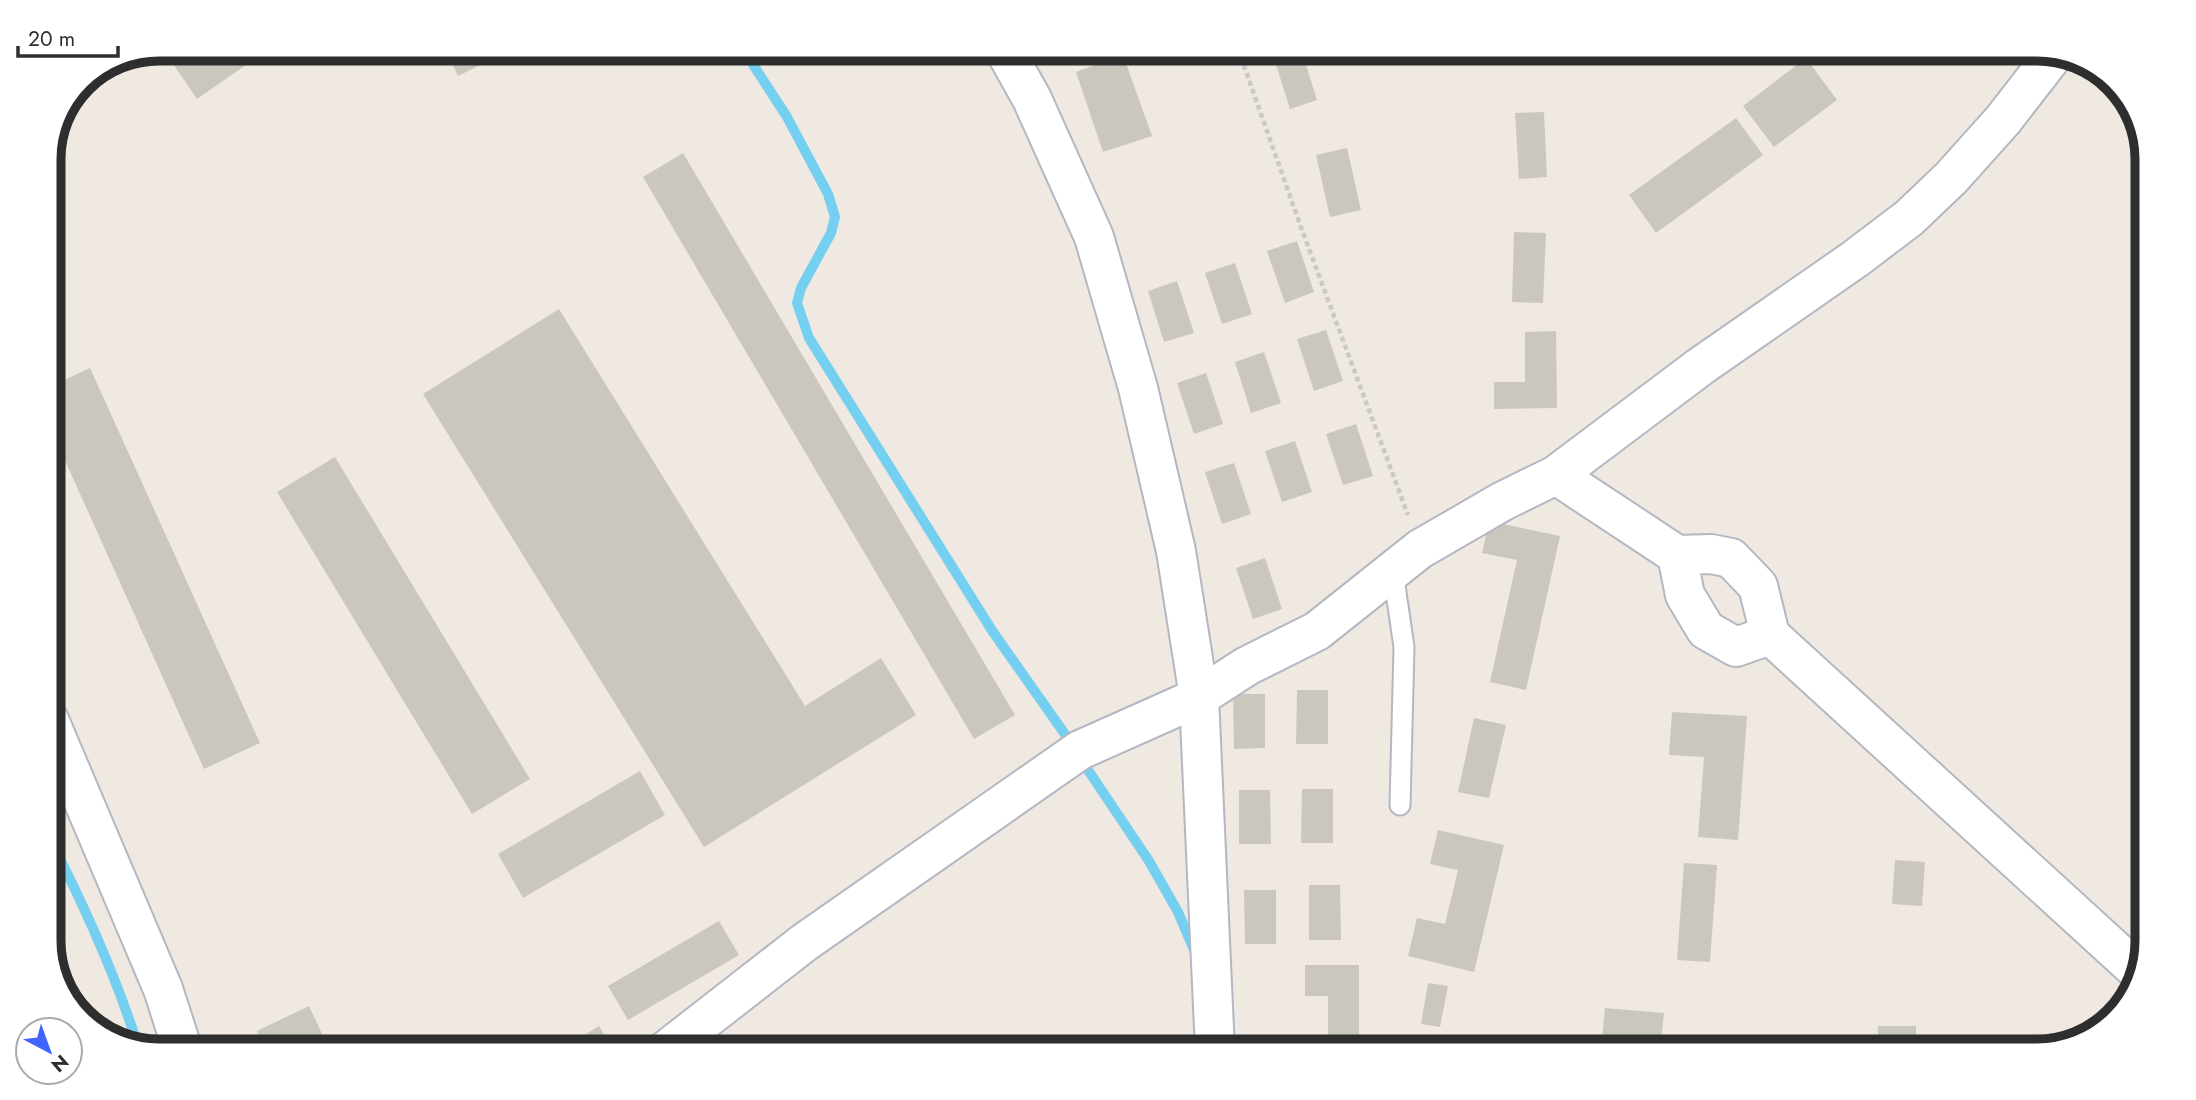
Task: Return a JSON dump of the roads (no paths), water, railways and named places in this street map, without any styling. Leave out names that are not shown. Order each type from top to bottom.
[{"type":"street","points":[[1011,61],[1032,99],[1094,237],[1138,388],[1176,551],[1199,697],[1214,1039]]},
{"type":"street","points":[[681,1039],[805,943],[1080,750],[1199,697],[1247,666],[1317,631],[1406,560],[1503,501],[1556,475],[1702,366],[1909,218],[1951,178],[2048,62]]},
{"type":"street","points":[[1556,475],[1677,555],[1711,554],[1731,558],[1758,586],[1770,635],[2131,965]]},
{"type":"street","points":[[1677,555],[1685,594],[1706,630],[1736,647],[1770,635]]},
{"type":"street","points":[[61,748],[163,989],[179,1039]]},
{"type":"lane","points":[[1400,805],[1406,560]]},
{"type":"waterway","points":[[751,61],[787,117],[828,194],[835,217],[831,233],[801,288],[797,303],[809,338],[993,632],[1074,747]]},
{"type":"waterway","points":[[1086,767],[1149,861],[1178,912],[1194,950]]},
{"type":"waterway","points":[[61,861],[98,940],[134,1036]]}]
